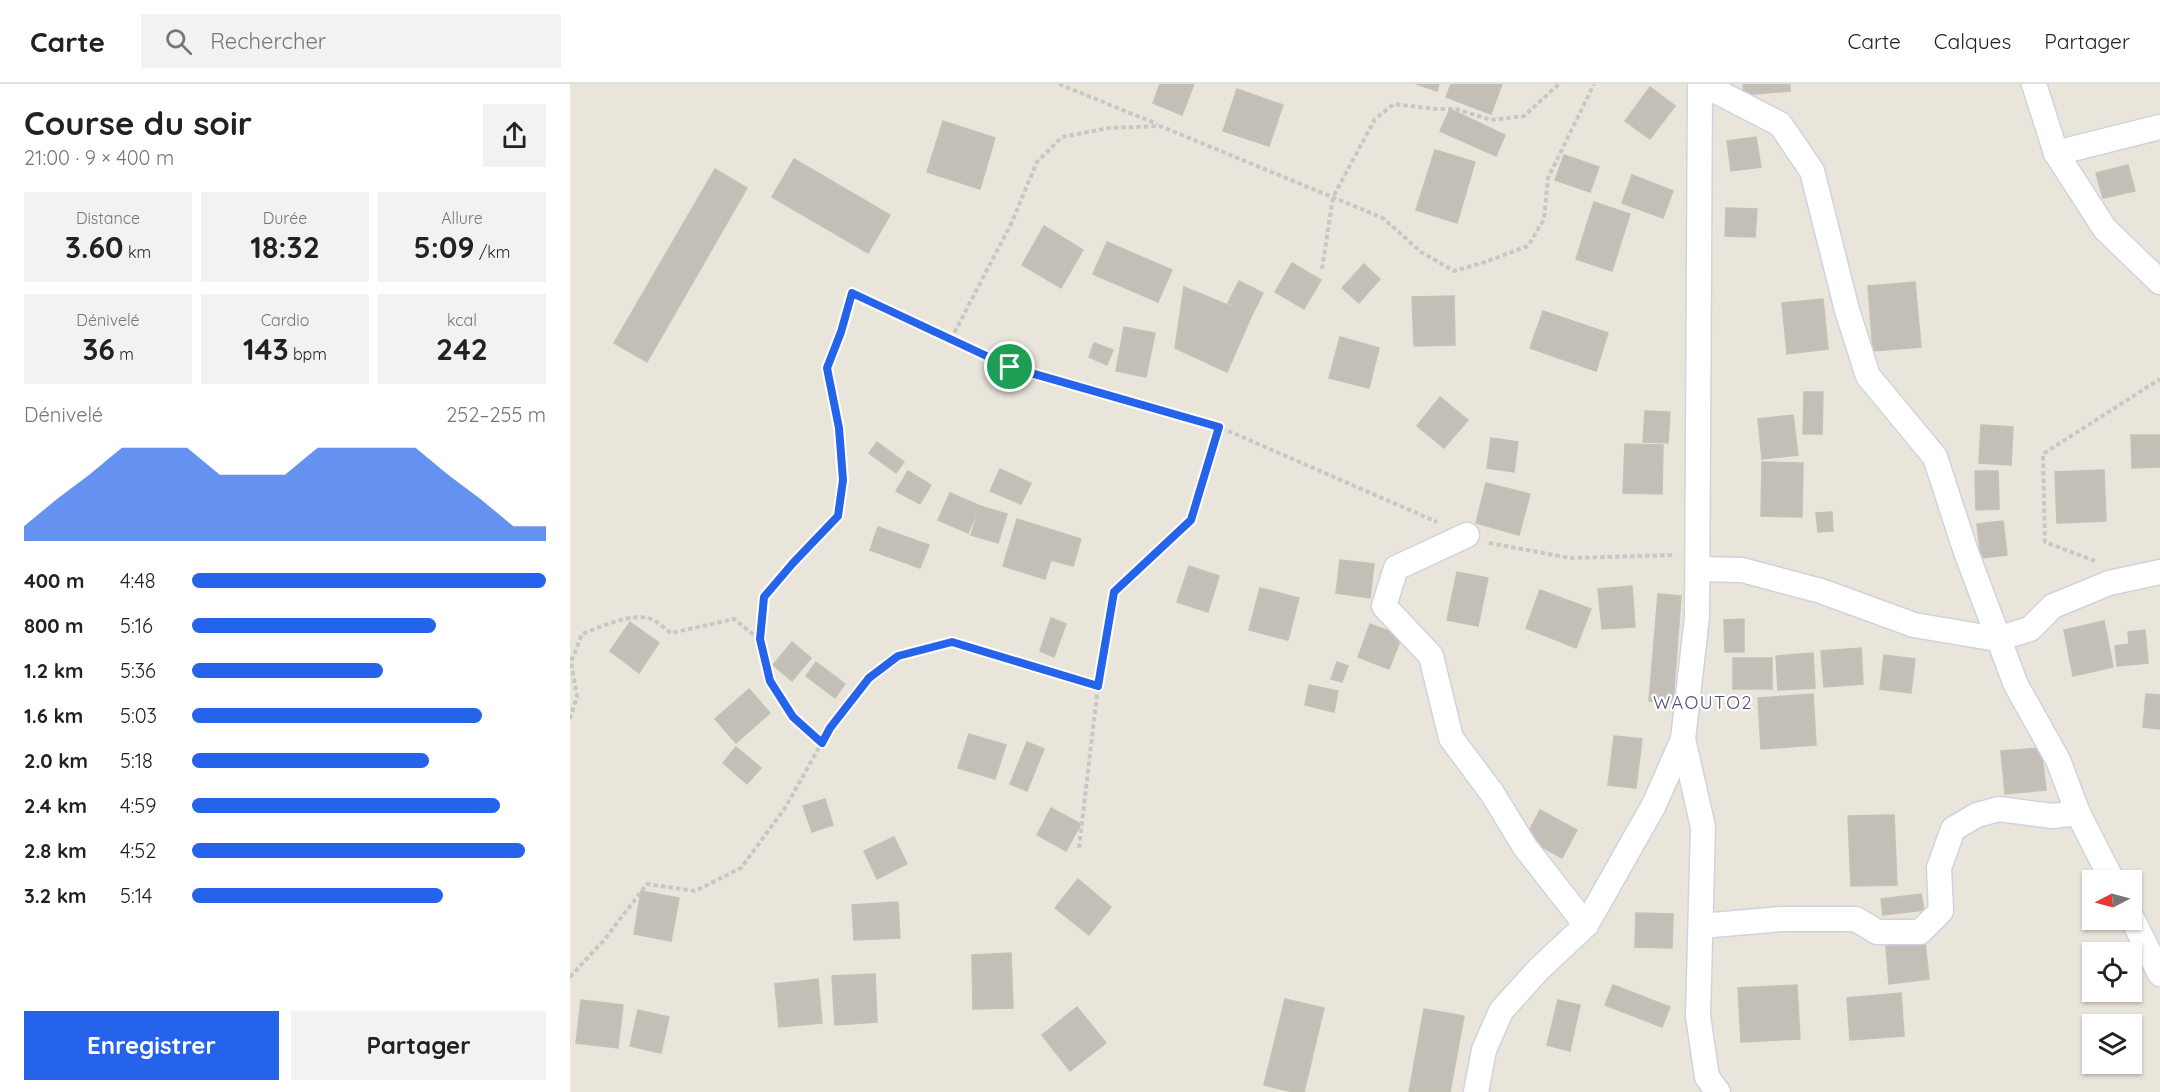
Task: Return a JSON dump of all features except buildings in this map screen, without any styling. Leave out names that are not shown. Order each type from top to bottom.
[{"type":"street","points":[[1476,1092],[1484,1050],[1500,1011],[1539,969],[1586,925],[1654,806],[1683,739],[1697,617],[1701,84],[1780,124],[1812,171],[1847,310],[1868,376],[1935,457],[1997,639],[2016,685],[2041,734],[2058,760],[2078,813],[2107,870]]},
{"type":"street","points":[[2034,84],[2056,153],[2105,229],[2160,282]]},
{"type":"street","points":[[2056,153],[2160,127]]},
{"type":"street","points":[[1467,535],[1396,568],[1384,606],[1431,656],[1450,738],[1492,794],[1525,847],[1586,925]]},
{"type":"street","points":[[1698,561],[1821,591],[1914,625],[1997,639],[2030,629],[2053,606],[2109,583],[2150,574]]},
{"type":"street","points":[[1683,739],[1703,827],[1698,1016],[1707,1077],[1718,1092]]},
{"type":"street","points":[[1701,926],[1781,919],[1856,919],[1877,932],[1920,932],[1941,910],[1939,868],[1953,829],[1977,815],[1999,809],[2053,816],[2078,813]]},
{"type":"street","points":[[2138,930],[2160,974]]},
{"type":"path","points":[[1059,84],[1383,218],[1421,252],[1454,271],[1528,246],[1544,219],[1548,178],[1594,84]]},
{"type":"path","points":[[1322,269],[1332,197],[1375,118],[1394,104],[1456,109],[1491,120],[1524,116],[1559,84]]},
{"type":"path","points":[[951,339],[1011,224],[1037,162],[1062,137],[1109,128],[1160,126]]},
{"type":"path","points":[[822,743],[793,717],[770,681],[760,639],[764,597],[838,516],[843,480],[839,428],[827,368],[841,332],[852,293],[1010,367],[1219,427],[1482,542],[1570,558],[1698,561]]},
{"type":"path","points":[[2150,574],[2045,542],[2043,454],[2160,379]]},
{"type":"path","points":[[1079,848],[1098,686],[1114,592],[1191,520],[1219,427]]},
{"type":"path","points":[[570,719],[577,697],[571,662],[582,634],[629,618],[651,619],[671,633],[734,619],[760,639]]},
{"type":"path","points":[[570,977],[604,940],[647,884],[695,891],[741,868],[785,808],[830,728],[869,678],[898,656],[952,642],[1098,686]]},
{"type":"district","name":"WAOUTO2","points":[[1703,702]]},
{"type":"route","points":[[852,293],[1010,367],[1219,427],[1191,520],[1114,592],[1098,686],[952,642],[898,656],[869,678],[830,728],[822,743],[793,717],[770,681],[760,639],[764,597],[838,516],[843,480],[839,428],[827,368],[841,332],[852,293]]}]
